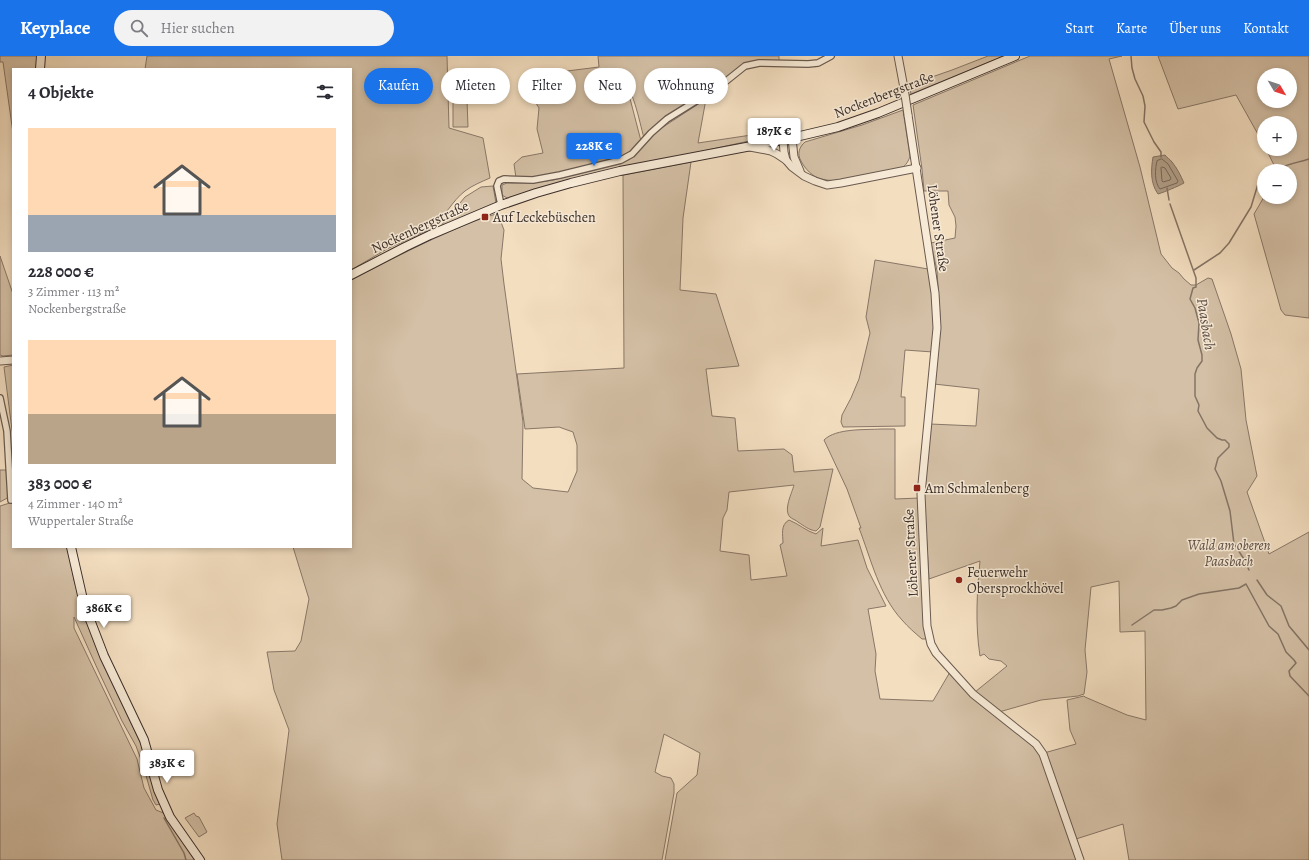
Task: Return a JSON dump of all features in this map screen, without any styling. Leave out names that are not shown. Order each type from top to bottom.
[{"type":"main road","points":[[40,56],[40,68]]},
{"type":"main road","name":"Nockenbergstraße","points":[[352,274],[405,247],[501,205],[571,183],[613,173],[658,163],[783,140],[860,120],[1015,56]]},
{"type":"main road","points":[[71,548],[84,604],[117,684],[144,740],[160,795],[170,817],[200,860]]},
{"type":"street","points":[[501,205],[497,186],[499,181],[504,179],[533,180],[553,177],[621,160],[632,154],[650,133],[666,119],[720,86],[745,66],[759,63],[818,63],[831,56]]},
{"type":"street","name":"Löhener Straße","points":[[898,56],[917,168],[935,293],[937,328],[921,494],[927,626],[931,644],[936,653],[968,688],[1036,744],[1043,754],[1080,860]]},
{"type":"street","points":[[792,138],[794,157],[800,172]]},
{"type":"street","points":[[783,140],[786,160]]},
{"type":"street","name":"Löhener Straße","points":[[749,147],[771,151],[786,160],[792,167],[810,179],[827,184],[841,183],[917,168]]},
{"type":"street","points":[[2,362],[12,360]]},
{"type":"street","points":[[0,398],[7,431],[11,500]]},
{"type":"green space","points":[[0,56],[37,56],[37,68],[12,68],[12,126],[3,62],[0,62]]},
{"type":"green space","points":[[147,56],[447,56],[447,68],[441,68],[441,104],[448,104],[449,128],[483,138],[490,178],[474,185],[460,195],[432,228],[387,249],[352,269],[352,68],[145,68]]},
{"type":"green space","points":[[598,56],[779,56],[779,61],[760,61],[728,79],[728,68],[644,68],[644,104],[692,104],[644,138],[635,104],[636,68],[591,68],[599,67]]},
{"type":"green space","points":[[988,56],[1004,56],[911,94],[909,85]]},
{"type":"green space","name":"Wald am oberen Paasbach","points":[[1030,56],[1122,56],[1109,59],[1140,167],[1161,254],[1172,268],[1191,285],[1196,285],[1208,278],[1212,279],[1231,334],[1241,369],[1246,420],[1257,476],[1247,492],[1269,554],[1309,532],[1309,860],[1129,860],[1123,824],[1076,839],[1044,753],[1076,744],[1070,730],[1067,700],[1084,696],[1127,715],[1146,720],[1145,631],[1120,632],[1119,581],[1091,587],[1085,650],[1087,672],[1084,694],[1041,700],[999,712],[975,692],[1007,666],[1001,661],[989,659],[984,654],[980,656],[977,632],[977,608],[980,561],[929,579],[924,497],[930,424],[976,426],[979,389],[934,384],[940,316],[937,271],[931,243],[955,238],[956,226],[955,217],[949,205],[948,191],[924,191],[913,105]]},
{"type":"green space","points":[[1158,56],[1309,56],[1309,318],[1285,315],[1281,310],[1254,214],[1260,204],[1297,204],[1297,164],[1274,164],[1270,156],[1297,156],[1297,116],[1257,116],[1257,132],[1236,95],[1178,109]]},
{"type":"green space","points":[[584,69],[584,104],[631,104],[641,141],[630,153],[620,159],[538,178],[516,178],[514,164],[522,157],[543,153],[537,129],[539,108],[536,104],[576,104],[576,70]]},
{"type":"green space","points":[[453,104],[467,104],[468,127],[453,127]]},
{"type":"green space","points":[[698,104],[705,104],[698,143],[758,134],[758,139],[557,183],[507,198],[502,195],[502,185],[507,183],[533,183],[553,180],[620,164],[630,159],[660,129]]},
{"type":"green space","points":[[903,110],[910,156],[906,164],[901,168],[852,178],[828,180],[812,175],[801,161],[799,151],[805,142],[862,125]]},
{"type":"green space","points":[[691,162],[683,218],[680,290],[716,294],[739,366],[706,369],[712,416],[735,418],[738,451],[784,449],[792,455],[794,472],[833,469],[820,527],[816,531],[804,526],[791,518],[788,514],[787,510],[794,485],[729,492],[727,510],[723,518],[720,551],[749,555],[751,580],[787,576],[780,545],[783,543],[783,527],[789,520],[816,534],[823,528],[821,546],[858,540],[867,568],[886,606],[868,609],[876,654],[875,671],[880,699],[933,701],[950,672],[960,685],[977,702],[1033,745],[1040,755],[1077,860],[665,860],[677,793],[697,775],[700,753],[664,734],[655,772],[662,776],[671,778],[674,784],[674,793],[662,860],[282,860],[277,824],[289,730],[274,690],[267,652],[295,651],[301,641],[309,599],[293,548],[352,548],[352,279],[433,239],[472,222],[496,214],[499,217],[504,230],[501,259],[523,422],[522,479],[533,488],[568,492],[577,471],[577,445],[573,432],[559,427],[525,429],[517,374],[624,368],[623,175]]},
{"type":"green space","points":[[493,186],[496,203],[440,227],[465,197],[481,187]]},
{"type":"green space","points":[[0,256],[12,291],[12,355],[0,355]]},
{"type":"green space","points":[[875,260],[928,269],[933,310],[933,352],[905,350],[901,397],[905,397],[905,426],[843,427],[841,422],[842,415],[859,379],[870,333],[866,317]]},
{"type":"green space","points":[[12,365],[12,430],[4,367]]},
{"type":"green space","points":[[895,429],[895,499],[919,498],[921,572],[928,639],[922,639],[909,628],[894,610],[881,588],[859,528],[861,528],[847,489],[824,440],[836,433],[859,430]]},
{"type":"green space","points":[[0,470],[6,470],[9,497],[0,502]]},
{"type":"green space","points":[[12,502],[12,548],[68,548],[74,580],[99,654],[142,746],[160,804],[156,805],[153,800],[136,746],[122,721],[74,617],[74,628],[137,759],[144,788],[156,810],[166,814],[186,834],[205,860],[0,860],[0,506]]},
{"type":"green space","points":[[194,813],[199,817],[207,832],[199,837],[185,818]]},
{"type":"water","points":[[1165,155],[1176,167],[1184,183],[1158,194],[1152,181],[1153,157]]},
{"type":"waterway","name":"Paasbach","points":[[1131,56],[1135,79],[1143,96],[1145,106],[1144,122],[1161,152],[1161,157]]},
{"type":"waterway","points":[[1290,164],[1309,159]]},
{"type":"waterway","points":[[1194,270],[1220,253],[1229,243],[1251,207],[1257,187]]},
{"type":"waterway","name":"Paasbach","points":[[1167,188],[1169,200]]},
{"type":"waterway","name":"Paasbach","points":[[1170,204],[1196,278],[1196,287],[1193,288],[1190,299],[1195,308],[1199,323],[1198,340],[1202,355],[1202,361],[1195,374],[1195,396],[1199,405],[1198,411],[1207,428],[1217,438],[1225,440],[1229,444],[1229,447],[1218,458],[1215,469],[1221,481],[1230,511],[1234,544],[1249,570]]},
{"type":"waterway","name":"Paasbach","points":[[1257,580],[1267,595],[1281,606],[1289,626],[1309,650]]},
{"type":"waterway","points":[[1132,625],[1154,610],[1171,608],[1176,606],[1182,600],[1199,594],[1239,588],[1246,584],[1269,626],[1278,634],[1286,652],[1296,663],[1289,671],[1290,676],[1309,696]]},
{"type":"waterway","points":[[164,818],[184,853],[186,860]]},
{"type":"place","name":"Auf Leckebüschen","points":[[485,217]]},
{"type":"place","name":"Am Schmalenberg","points":[[917,488]]},
{"type":"place","name":"Feuerwehr Obersprockhövel","points":[[959,580]]}]
